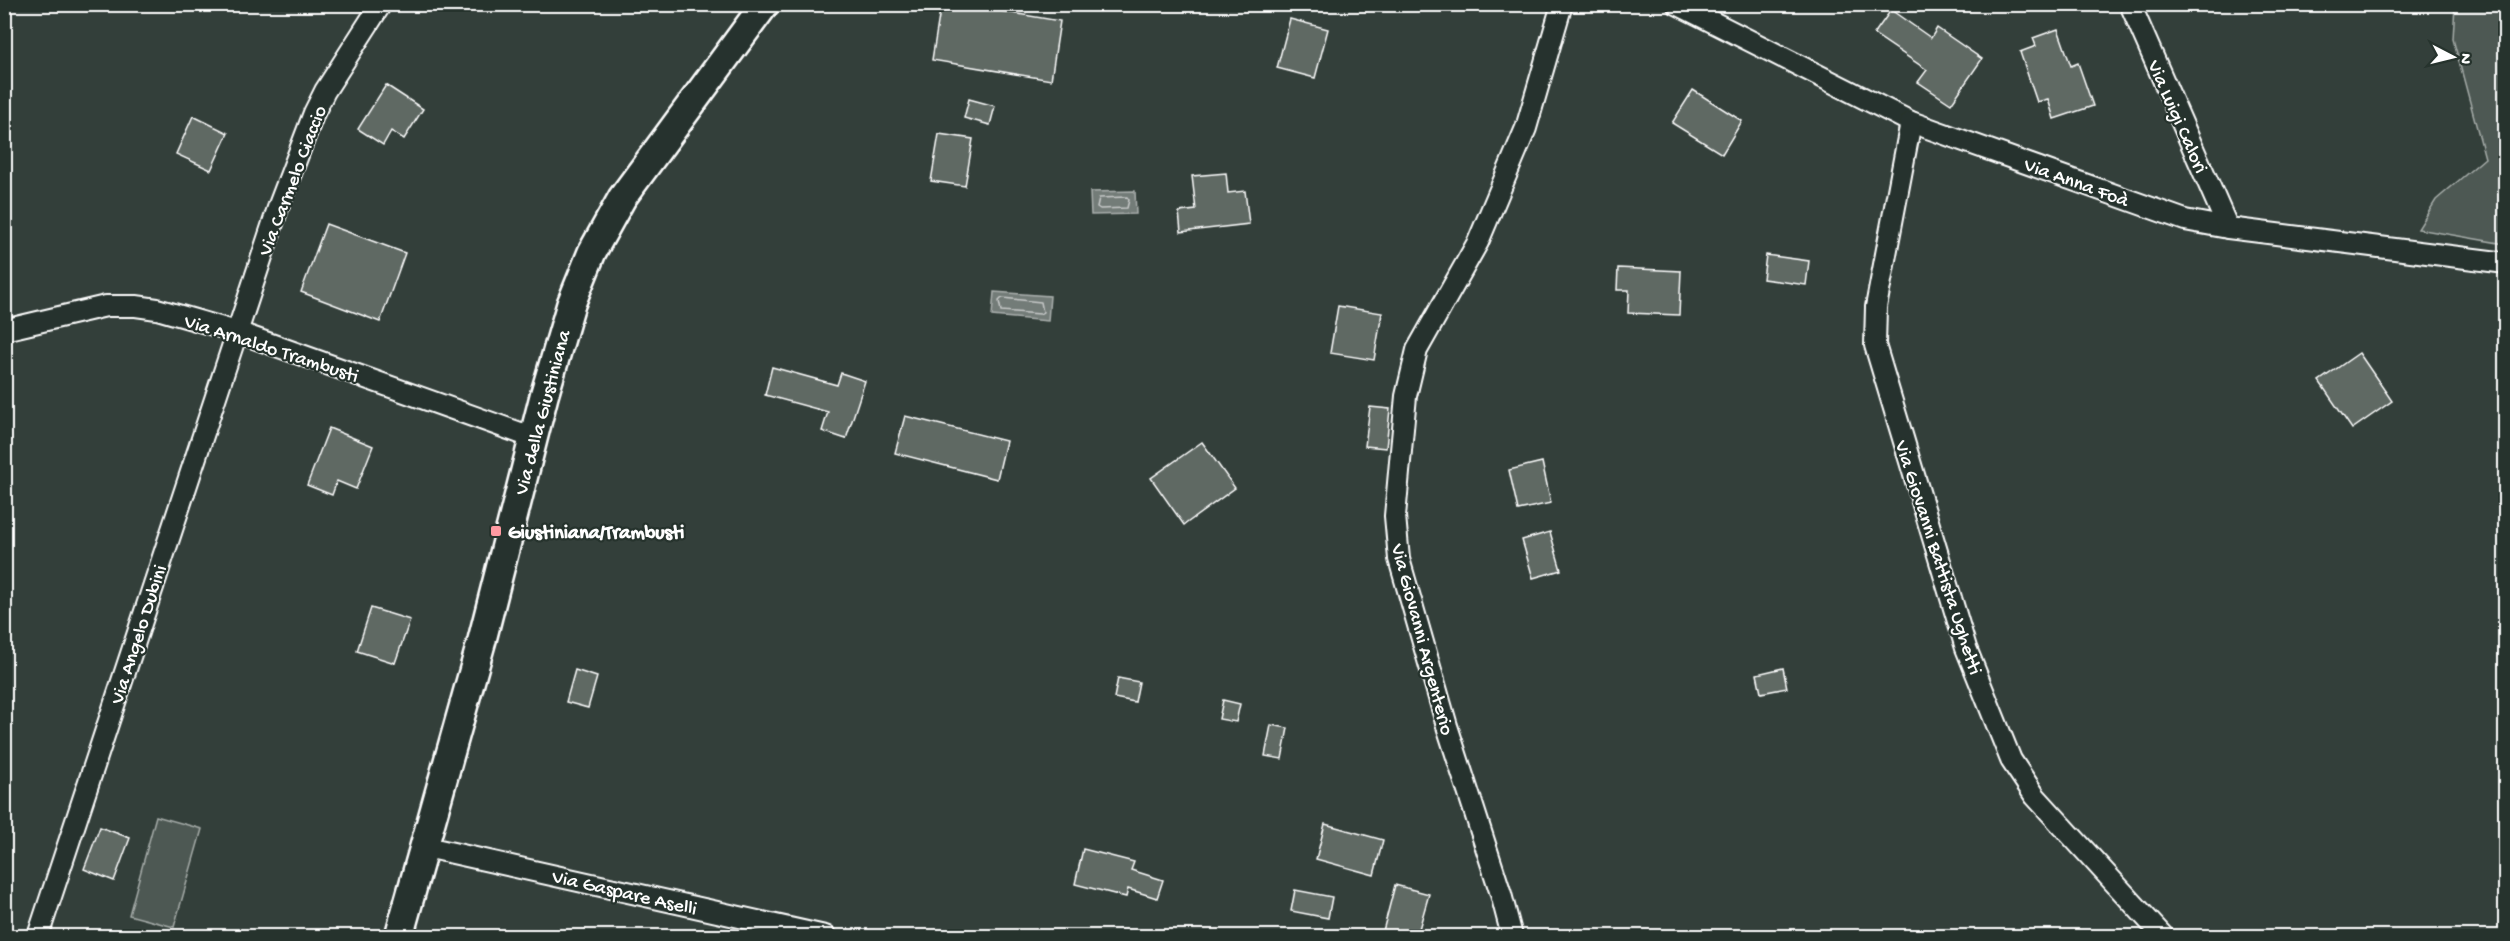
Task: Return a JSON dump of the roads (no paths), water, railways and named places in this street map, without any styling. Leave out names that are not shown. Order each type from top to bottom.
[{"type":"street","name":"Via Carmelo Ciaccio","points":[[237,332],[279,205],[314,113],[381,4]]},
{"type":"street","name":"Via della Giustiniana","points":[[399,936],[426,847],[571,304],[592,252],[622,198],[765,4]]},
{"type":"street","name":"Via Giovanni Argenterio","points":[[1512,936],[1501,894],[1447,726],[1399,559],[1395,516],[1406,396],[1412,367],[1424,336],[1478,242],[1526,128],[1562,4]]},
{"type":"street","name":"Via Anna Foà","points":[[1677,4],[1911,122],[2185,220],[2228,228],[2505,263]]},
{"type":"street","name":"Via Luigi Calori","points":[[2130,4],[2228,228]]},
{"type":"street","name":"Via Giovanni Battista Ughetti","points":[[1911,122],[1876,307],[1875,345],[1966,648],[2011,760],[2029,787],[2163,936]]},
{"type":"street","name":"Via Arnaldo Trambusti","points":[[4,330],[81,310],[121,306],[156,309],[237,332],[534,438]]},
{"type":"street","name":"Via Angelo Dubini","points":[[38,936],[237,332]]},
{"type":"street","name":"Via Gaspare Aselli","points":[[426,847],[825,936]]},
{"type":"water","points":[[1135,191],[1136,214],[1091,215],[1090,192]]},
{"type":"water","points":[[994,292],[1050,296],[1048,321],[992,316]]},
{"type":"place","name":"Giustiniana/Trambusti","points":[[496,531]]}]
